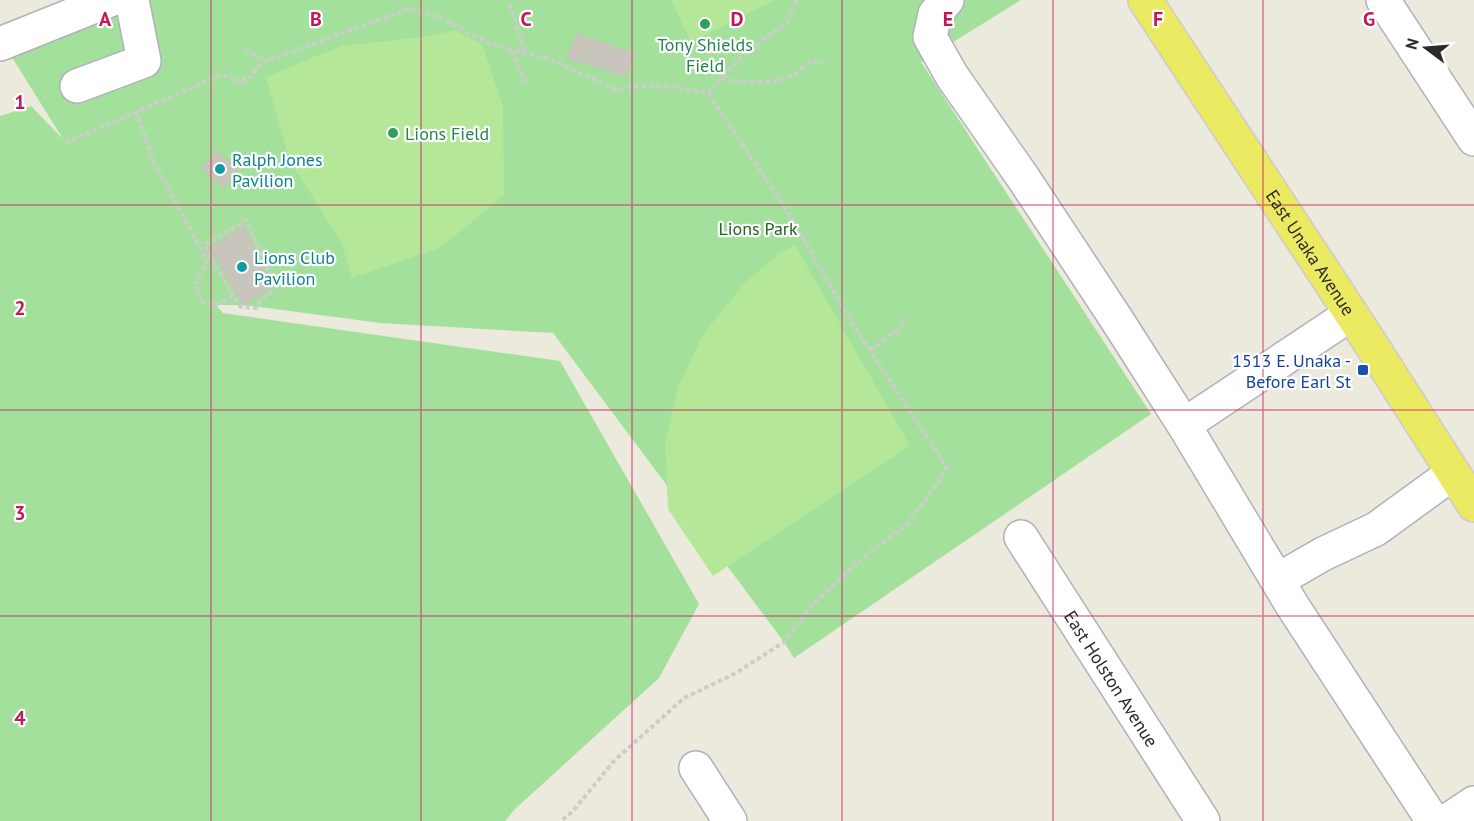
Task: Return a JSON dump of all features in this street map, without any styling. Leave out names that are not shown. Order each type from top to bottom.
[{"type":"main road","name":"East Unaka Avenue","points":[[1145,0],[1474,506]]},
{"type":"street","points":[[0,44],[110,0]]},
{"type":"street","points":[[77,86],[144,60],[132,0]]},
{"type":"street","points":[[946,0],[935,14],[930,37],[952,76],[1024,179],[1184,425],[1278,580],[1433,821]]},
{"type":"street","points":[[1383,0],[1474,139]]},
{"type":"street","points":[[1184,425],[1351,314]]},
{"type":"street","points":[[1278,580],[1376,529],[1453,473]]},
{"type":"street","name":"East Holston Avenue","points":[[1021,537],[1203,821]]},
{"type":"street","points":[[696,768],[730,821]]},
{"type":"street","points":[[1447,821],[1474,803]]},
{"type":"path","points":[[708,93],[771,32],[790,21],[796,0]]},
{"type":"path","points":[[510,3],[525,54]]},
{"type":"path","points":[[65,143],[223,75],[243,83],[245,78],[252,76],[257,67],[268,60],[411,8],[441,18],[488,43],[552,60],[617,90],[635,86],[673,87],[708,93],[790,215],[851,322],[947,466],[938,483],[906,525],[865,556],[813,604],[784,642],[736,673],[684,699],[615,761],[573,811],[561,821]]},
{"type":"path","points":[[245,50],[268,60]]},
{"type":"path","points":[[512,50],[526,83]]},
{"type":"path","points":[[721,78],[734,82],[760,82],[789,77],[810,62],[823,63]]},
{"type":"path","points":[[136,111],[154,162],[207,261],[196,283],[202,302],[215,305],[233,296]]},
{"type":"path","points":[[246,220],[277,287],[261,300],[256,308],[241,308],[233,296],[204,245],[246,220]]},
{"type":"path","points":[[870,350],[902,327],[905,315]]},
{"type":"green space","name":"Lions Park","points":[[116,0],[1021,0],[921,62],[1151,414],[794,658],[553,333],[380,323],[245,305],[216,305],[223,313],[560,361],[699,604],[659,678],[514,810],[505,821],[0,821],[0,116],[31,106],[63,139],[3,43]]},
{"type":"green space","name":"Tony Shields Field","points":[[671,0],[775,0],[691,42]]},
{"type":"green space","name":"Lions Field","points":[[454,30],[482,44],[503,107],[504,195],[440,248],[352,278],[342,244],[289,159],[266,77],[341,46],[432,36]]},
{"type":"green space","points":[[795,245],[910,446],[713,576],[668,509],[665,444],[678,387],[704,333],[744,284],[778,254]]},
{"type":"building","points":[[577,34],[634,54],[626,76],[567,58]]},
{"type":"building","name":"Ralph Jones Pavilion","points":[[217,151],[238,170],[223,187],[202,169]]},
{"type":"building","name":"Lions Club Pavilion","points":[[244,226],[271,286],[244,305],[210,248]]},
{"type":"place","name":"Tony Shields Field","points":[[705,24]]},
{"type":"place","name":"Lions Field","points":[[393,133]]},
{"type":"place","name":"Ralph Jones Pavilion","points":[[220,169]]},
{"type":"place","name":"Lions Club Pavilion","points":[[242,267]]},
{"type":"place","name":"1513 E. Unaka - Before Earl St","points":[[1363,370]]}]
